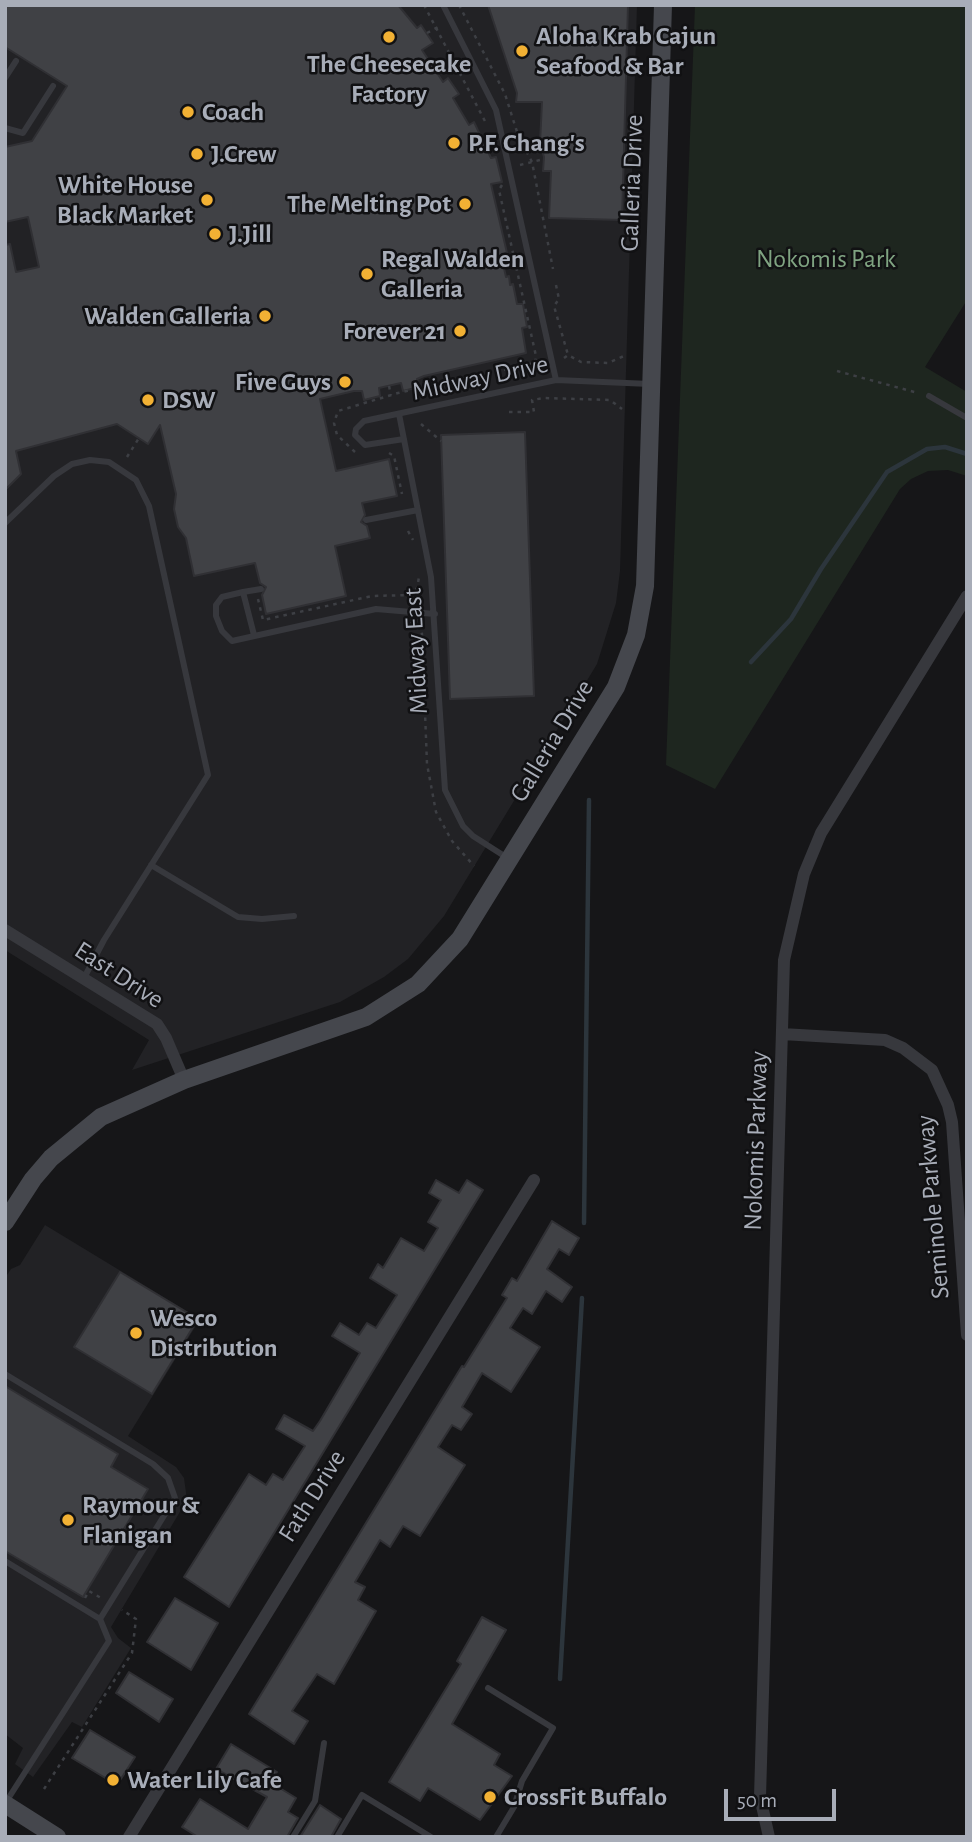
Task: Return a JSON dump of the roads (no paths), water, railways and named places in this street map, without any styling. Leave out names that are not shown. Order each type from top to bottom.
[{"type":"street","name":"Galleria Drive","points":[[5,1222],[33,1179],[84,1130],[126,1104],[184,1080],[341,1027],[396,1000],[443,959],[460,939],[616,687],[636,635],[645,586],[663,5]]},
{"type":"street","name":"Nokomis Parkway","points":[[769,1837],[760,1797],[782,989],[788,938],[804,874],[821,833],[965,601]]},
{"type":"street","name":"East Drive","points":[[5,930],[157,1024],[184,1080]]},
{"type":"street","name":"Seminole Parkway","points":[[782,1034],[885,1040],[903,1048],[932,1070],[948,1105],[952,1122],[967,1335]]},
{"type":"street","name":"Fath Drive","points":[[129,1837],[534,1180]]},
{"type":"street","points":[[5,1804],[57,1837]]},
{"type":"lane","points":[[443,5],[496,110],[556,380]]},
{"type":"lane","points":[[5,78],[16,61]]},
{"type":"lane","points":[[5,128],[23,132],[53,86]]},
{"type":"lane","name":"Midway Drive","points":[[404,439],[365,445],[355,435],[358,424],[364,421],[556,380],[652,384]]},
{"type":"lane","points":[[929,396],[967,418]]},
{"type":"lane","name":"Midway East","points":[[399,414],[435,614],[444,790],[463,826],[473,836],[510,860]]},
{"type":"lane","points":[[5,523],[62,469],[81,461],[101,461],[117,466],[129,473],[143,489],[208,775],[104,940],[84,978]]},
{"type":"lane","points":[[366,520],[418,510]]},
{"type":"lane","points":[[259,592],[222,597],[216,605],[218,623],[232,641],[376,609],[435,614]]},
{"type":"lane","points":[[243,593],[254,635]]},
{"type":"lane","points":[[152,864],[238,917],[262,919],[294,916]]},
{"type":"lane","points":[[5,1374],[153,1464],[168,1478],[175,1498],[100,1619]]},
{"type":"lane","points":[[5,1561],[100,1619],[109,1641],[5,1804]]},
{"type":"lane","points":[[488,1688],[554,1728],[522,1781],[514,1807],[496,1837]]},
{"type":"lane","points":[[293,1837],[315,1801],[324,1742]]},
{"type":"lane","points":[[337,1837],[362,1795],[431,1837]]},
{"type":"waterway","points":[[751,662],[791,619],[821,569],[887,472],[927,449],[945,447],[967,454]]},
{"type":"waterway","points":[[584,1223],[589,800]]},
{"type":"waterway","points":[[560,1679],[582,1298]]},
{"type":"place","name":"The Cheesecake Factory","points":[[389,37]]},
{"type":"place","name":"Aloha Krab Cajun Seafood & Bar","points":[[522,51]]},
{"type":"place","name":"Coach","points":[[188,112]]},
{"type":"place","name":"P.F. Chang's","points":[[454,143]]},
{"type":"place","name":"J.Crew","points":[[197,154]]},
{"type":"place","name":"White House Black Market","points":[[207,200]]},
{"type":"place","name":"The Melting Pot","points":[[465,204]]},
{"type":"place","name":"J.Jill","points":[[215,234]]},
{"type":"place","name":"Regal Walden Galleria","points":[[367,274]]},
{"type":"place","name":"Walden Galleria","points":[[265,316]]},
{"type":"place","name":"Forever 21","points":[[460,331]]},
{"type":"place","name":"Five Guys","points":[[345,382]]},
{"type":"place","name":"DSW","points":[[148,400]]},
{"type":"place","name":"Wesco Distribution","points":[[136,1333]]},
{"type":"place","name":"Raymour & Flanigan","points":[[68,1520]]},
{"type":"place","name":"Water Lily Cafe","points":[[113,1780]]},
{"type":"place","name":"CrossFit Buffalo","points":[[490,1797]]},
{"type":"park label","name":"Nokomis Park","points":[[826,259]]}]
